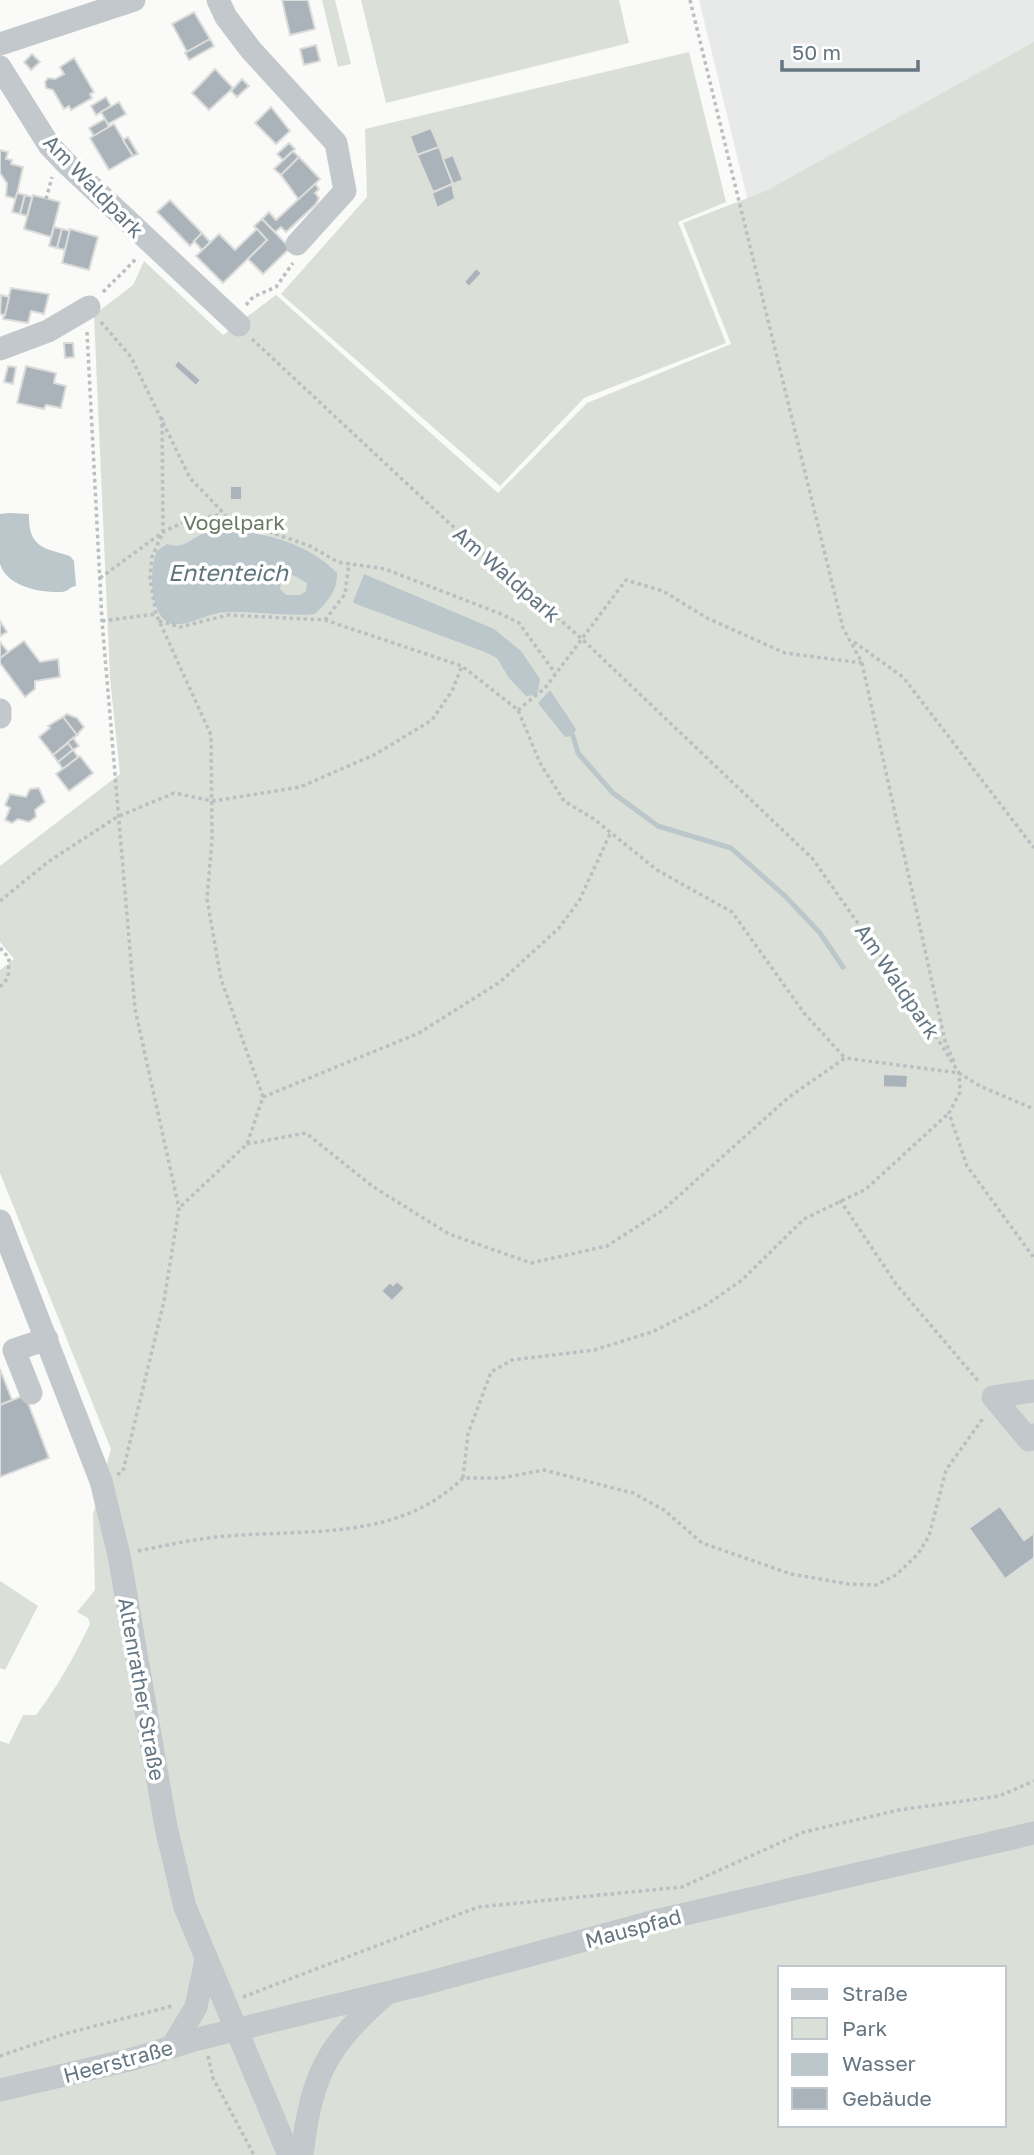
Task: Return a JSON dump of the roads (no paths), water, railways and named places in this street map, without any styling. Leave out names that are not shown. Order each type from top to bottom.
[{"type":"street","points":[[0,44],[134,0]]},
{"type":"street","points":[[218,0],[226,17],[251,50],[337,144],[345,191],[297,244]]},
{"type":"street","name":"Am Waldpark","points":[[0,67],[49,145],[235,322]]},
{"type":"street","points":[[0,349],[48,331],[89,307]]},
{"type":"street","points":[[0,710],[0,717]]},
{"type":"street","name":"Altenrather Straße","points":[[0,1221],[101,1481],[119,1555],[166,1826],[185,1907],[289,2155]]},
{"type":"street","points":[[31,1393],[14,1350],[47,1339]]},
{"type":"street","points":[[1034,1391],[993,1398],[1029,1440],[1034,1435]]},
{"type":"street","name":"Mauspfad","points":[[235,2031],[654,1922],[1034,1833]]},
{"type":"street","points":[[172,2047],[196,2007],[206,1960]]},
{"type":"street","points":[[302,2155],[311,2097],[327,2057],[366,2012],[390,1992]]},
{"type":"street","name":"Heerstraße","points":[[0,2090],[133,2059],[205,2037],[235,2031]]},
{"type":"water","points":[[0,514],[29,514],[31,534],[39,545],[70,556],[74,561],[76,586],[62,592],[35,590],[17,583],[4,572],[0,564]]},
{"type":"water","name":"Ententeich","points":[[213,530],[264,535],[295,545],[310,552],[337,573],[334,590],[315,614],[228,612],[216,613],[184,624],[166,621],[159,613],[153,593],[153,568],[157,551],[167,544],[185,544]],"holes":[[[293,575],[307,583],[306,591],[300,595],[286,595],[280,589],[281,579]]]},
{"type":"water","points":[[364,574],[494,629],[521,651],[540,679],[537,695],[526,696],[509,678],[497,658],[353,602]]},
{"type":"water","points":[[550,690],[576,729],[573,736],[565,737],[538,703]]},
{"type":"waterway","points":[[573,736],[578,753],[613,793],[658,826],[731,848],[785,896],[820,933],[843,967]]},
{"type":"park label","name":"Vogelpark","points":[[234,522]]}]
